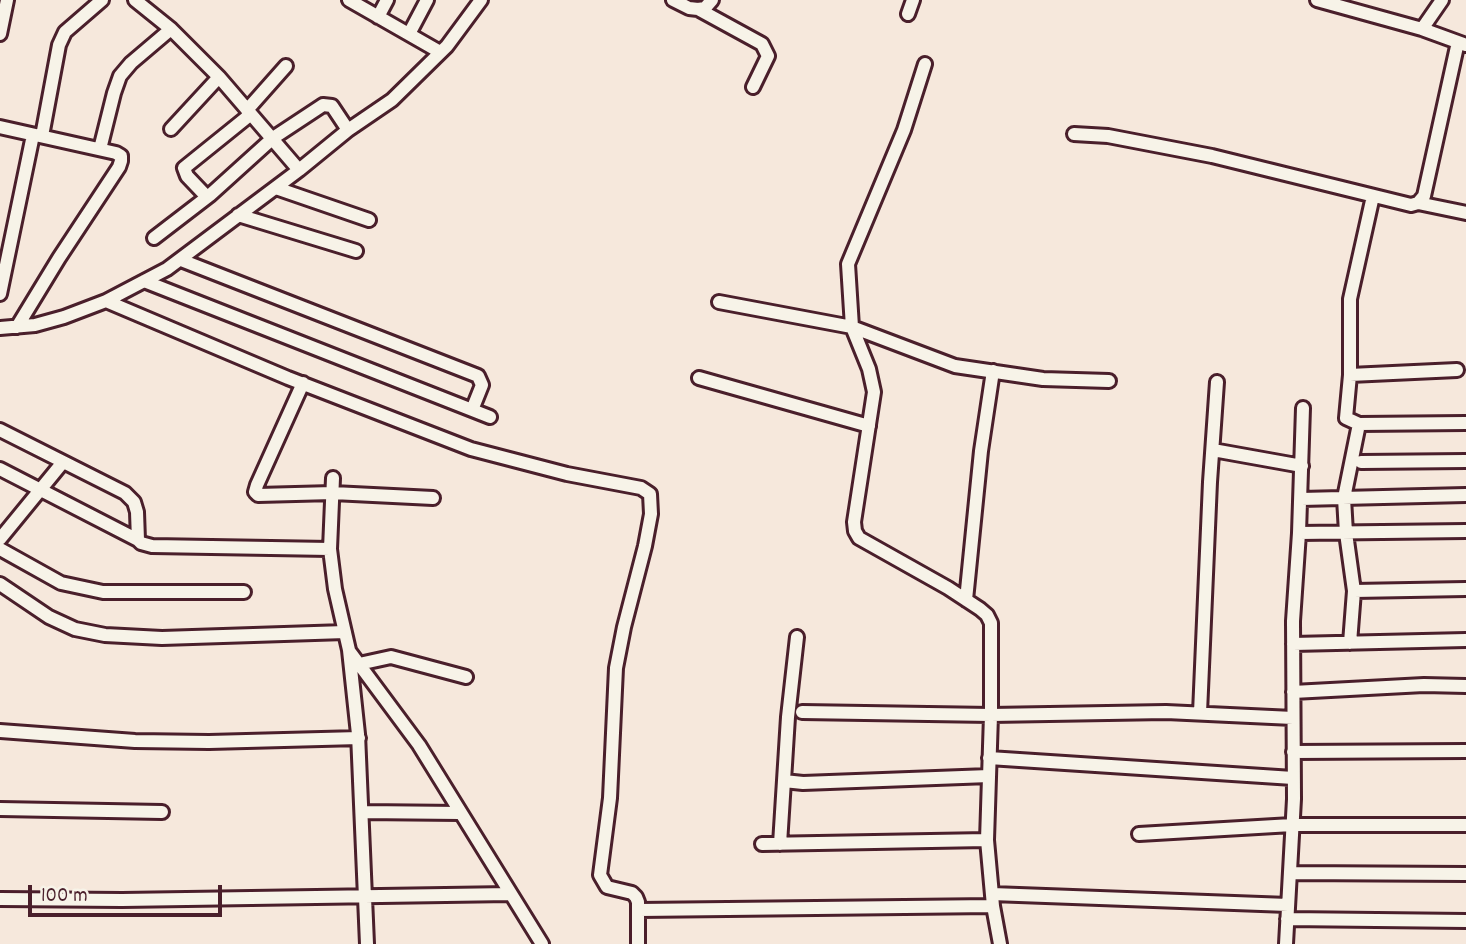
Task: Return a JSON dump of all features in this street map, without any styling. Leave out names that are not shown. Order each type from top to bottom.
[{"type":"street","points":[[0,34],[7,0]]},
{"type":"street","points":[[0,294],[59,45],[65,32],[102,0]]},
{"type":"street","points":[[135,0],[171,29],[219,77],[299,170]]},
{"type":"street","points":[[349,0],[440,52]]},
{"type":"street","points":[[378,17],[387,0]]},
{"type":"street","points":[[409,34],[427,0]]},
{"type":"street","points":[[0,328],[64,317],[106,301],[180,260],[348,130],[392,100],[440,52],[481,0]]},
{"type":"street","points":[[673,0],[698,9],[762,44],[768,56],[753,87]]},
{"type":"street","points":[[698,9],[705,8],[712,0]]},
{"type":"street","points":[[908,14],[913,0]]},
{"type":"street","points":[[1317,0],[1422,29],[1462,44],[1424,196],[1418,203]]},
{"type":"street","points":[[1422,29],[1442,0]]},
{"type":"street","points":[[100,149],[120,76],[131,63],[171,29]]},
{"type":"street","points":[[925,64],[904,130],[850,257],[847,272],[852,327],[873,382],[870,426],[854,522],[855,531],[866,543],[966,600],[987,615],[991,624],[992,715],[987,840],[1000,944]]},
{"type":"street","points":[[207,197],[187,176],[184,168],[249,112],[286,66]]},
{"type":"street","points":[[171,128],[219,77]]},
{"type":"street","points":[[154,238],[207,197],[273,138],[324,105],[328,104],[335,110],[348,130]]},
{"type":"street","points":[[0,127],[121,156],[120,167],[17,327]]},
{"type":"street","points":[[1074,134],[1157,144],[1325,183],[1400,204],[1418,203],[1466,213]]},
{"type":"street","points":[[276,188],[369,220]]},
{"type":"street","points":[[1373,196],[1350,299],[1350,375],[1346,418],[1359,424],[1466,424]]},
{"type":"street","points":[[238,215],[356,251]]},
{"type":"street","points":[[180,260],[478,376],[482,385],[472,410]]},
{"type":"street","points":[[144,281],[490,417]]},
{"type":"street","points":[[106,301],[471,449],[567,474],[641,488],[650,494],[651,514],[645,546],[617,659],[610,798],[600,875],[607,887],[632,893],[638,902],[639,944]]},
{"type":"street","points":[[719,302],[852,327],[955,366],[1043,379],[1108,381]]},
{"type":"street","points":[[1350,375],[1457,370]]},
{"type":"street","points":[[966,600],[981,450],[993,371]]},
{"type":"street","points":[[699,378],[870,426]]},
{"type":"street","points":[[1200,713],[1217,382]]},
{"type":"street","points":[[303,383],[255,492],[262,496],[333,493],[433,498]]},
{"type":"street","points":[[1286,944],[1292,825],[1293,644],[1303,408]]},
{"type":"street","points":[[1350,643],[1354,591],[1344,498],[1359,424]]},
{"type":"street","points":[[0,430],[125,493],[134,502],[137,512],[138,540]]},
{"type":"street","points":[[1213,450],[1302,466]]},
{"type":"street","points":[[1361,462],[1466,461]]},
{"type":"street","points":[[0,539],[63,462]]},
{"type":"street","points":[[0,469],[141,543],[152,546],[330,549]]},
{"type":"street","points":[[334,478],[330,549],[335,589],[349,650],[359,738],[367,944]]},
{"type":"street","points":[[1301,499],[1466,495]]},
{"type":"street","points":[[1299,533],[1466,531]]},
{"type":"street","points":[[0,549],[61,583],[103,592],[244,592]]},
{"type":"street","points":[[0,584],[49,617],[75,629],[105,635],[162,638],[345,632]]},
{"type":"street","points":[[1354,591],[1466,589]]},
{"type":"street","points":[[780,844],[797,637]]},
{"type":"street","points":[[1293,644],[1466,640]]},
{"type":"street","points":[[349,650],[419,745],[542,944]]},
{"type":"street","points":[[359,664],[391,657],[466,677]]},
{"type":"street","points":[[1293,692],[1424,685],[1466,686]]},
{"type":"street","points":[[802,712],[992,715],[1200,713],[1293,718]]},
{"type":"street","points":[[0,731],[135,741],[359,738]]},
{"type":"street","points":[[1293,752],[1466,751]]},
{"type":"street","points":[[989,758],[1293,778]]},
{"type":"street","points":[[784,781],[989,776]]},
{"type":"street","points":[[0,809],[162,812]]},
{"type":"street","points":[[362,812],[460,813]]},
{"type":"street","points":[[1139,834],[1292,825],[1466,825]]},
{"type":"street","points":[[762,844],[987,840]]},
{"type":"street","points":[[1290,873],[1466,874]]},
{"type":"street","points":[[0,899],[122,900],[510,894]]},
{"type":"street","points":[[639,910],[993,900],[1288,905]]},
{"type":"street","points":[[1287,919],[1466,921]]}]
